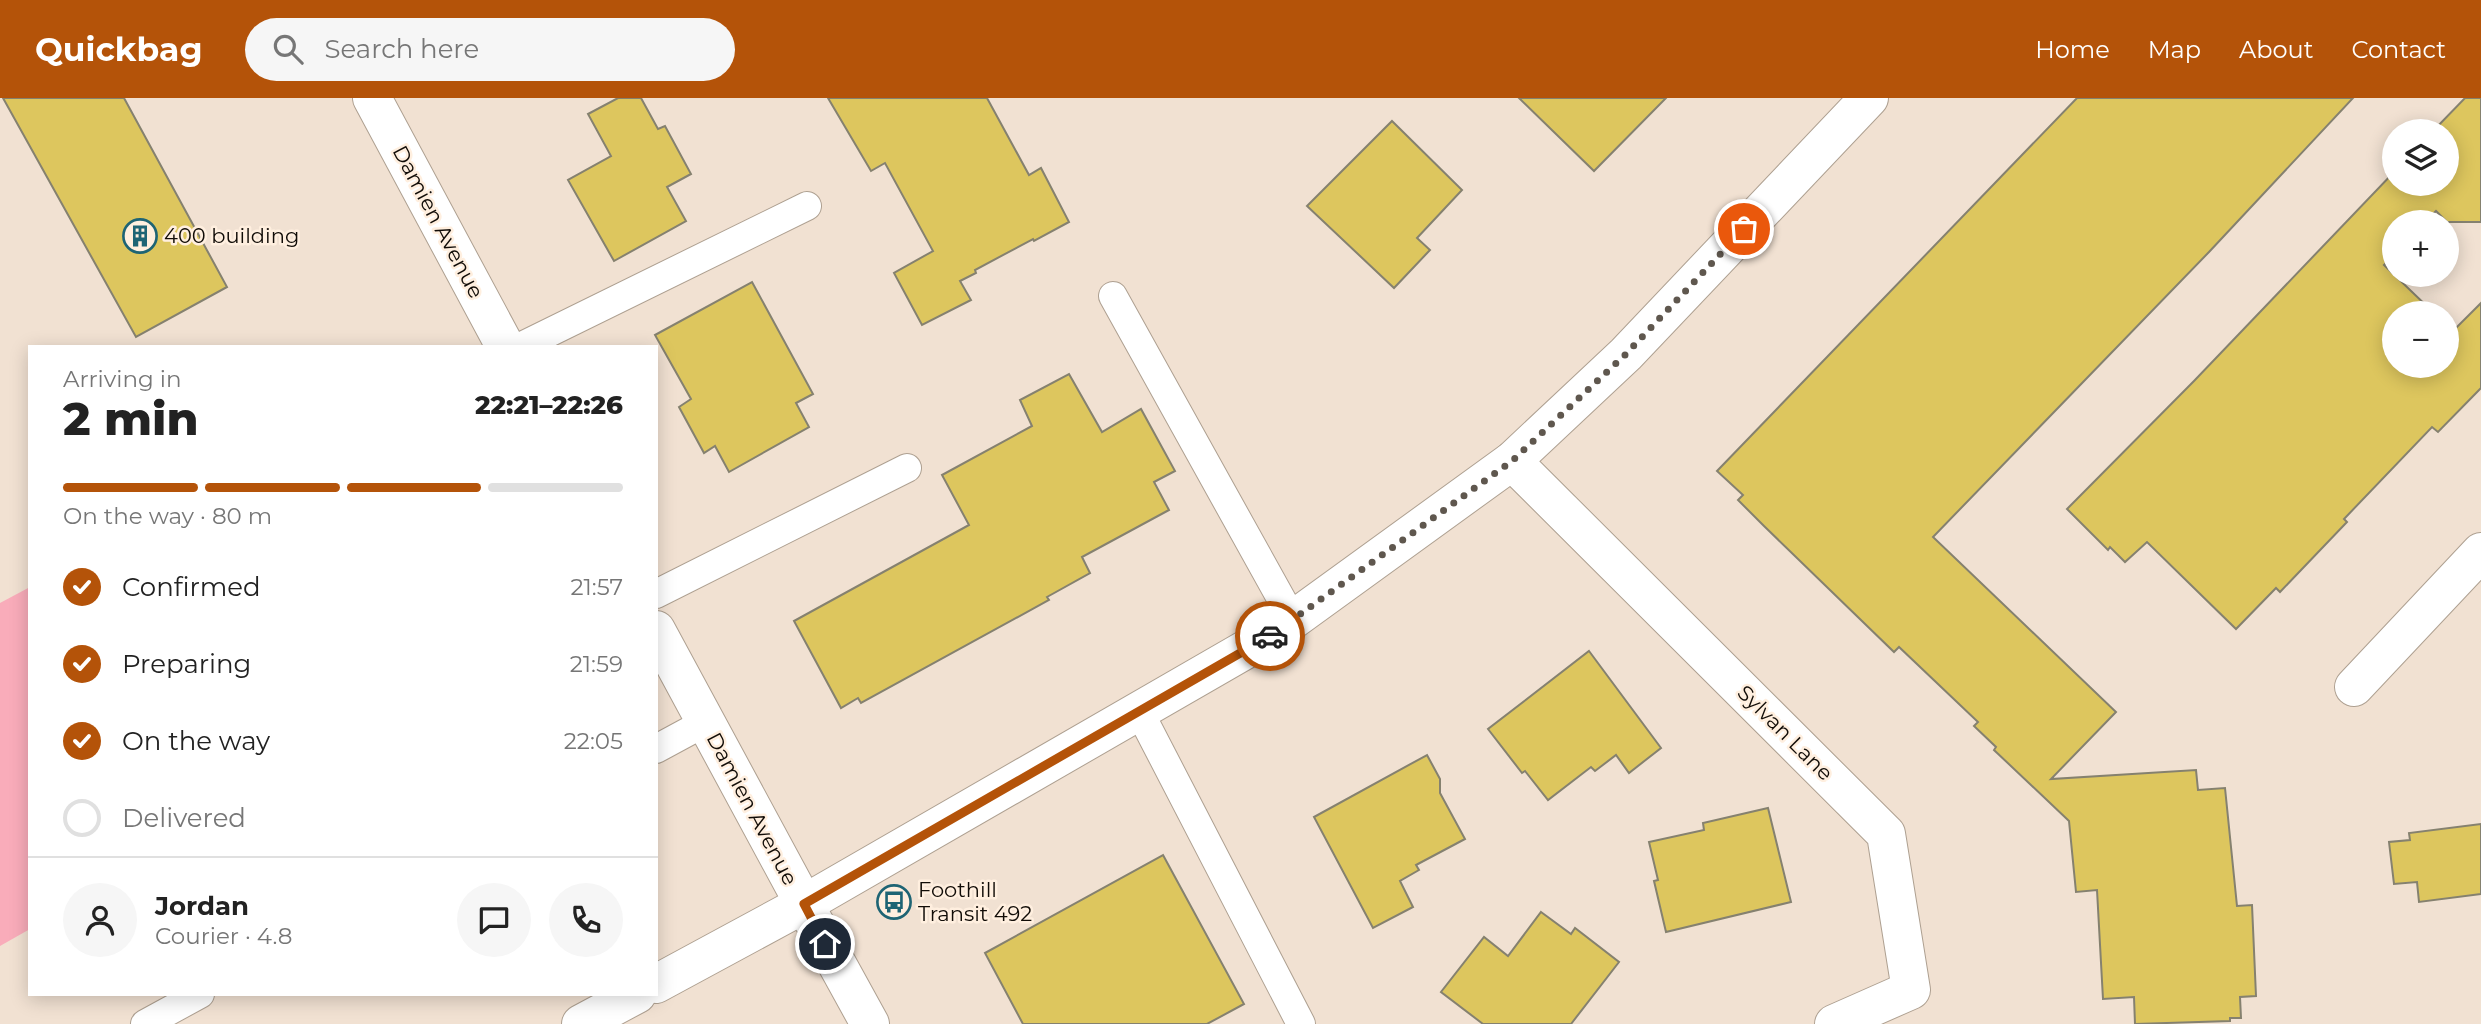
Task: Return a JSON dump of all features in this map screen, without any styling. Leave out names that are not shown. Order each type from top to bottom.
[{"type":"main road","name":"Damien Avenue","points":[[372,98],[504,345]]},
{"type":"main road","points":[[658,983],[804,904],[1276,632],[1512,461],[1626,354],[1869,98]]},
{"type":"main road","name":"Sylvan Lane","points":[[1512,461],[1886,834],[1911,990],[1834,1024]]},
{"type":"main road","points":[[2354,687],[2481,552]]},
{"type":"main road","name":"Damien Avenue","points":[[658,633],[870,1024]]},
{"type":"main road","points":[[581,1024],[633,996]]},
{"type":"lane","points":[[524,345],[807,206]]},
{"type":"lane","points":[[1113,296],[1293,620]]},
{"type":"lane","points":[[658,593],[907,468]]},
{"type":"lane","points":[[1139,711],[1301,1024]]},
{"type":"lane","points":[[658,748],[706,722]]},
{"type":"lane","points":[[145,1024],[197,996]]},
{"type":"shaded area","points":[[28,588],[28,930],[0,946],[0,603]]},
{"type":"building","name":"400 building","points":[[3,98],[124,98],[227,287],[136,337]]},
{"type":"building","points":[[618,98],[641,98],[658,129],[665,126],[691,174],[667,187],[686,221],[614,261],[568,180],[611,156],[588,114]]},
{"type":"building","points":[[828,98],[987,98],[1029,175],[1041,168],[1069,222],[975,270],[976,273],[960,281],[971,300],[922,325],[894,273],[933,251],[885,163],[871,171]]},
{"type":"building","points":[[1519,98],[1666,98],[1594,171]]},
{"type":"building","points":[[2077,98],[2353,98],[2209,252],[1933,537],[2116,712],[2051,779],[2196,770],[2198,790],[2225,788],[2237,906],[2252,905],[2256,996],[2240,997],[2241,1018],[2230,1018],[2230,1021],[2135,1024],[2134,997],[2103,999],[2097,890],[2076,892],[2069,821],[1994,750],[1996,747],[1974,726],[1978,722],[1899,647],[1894,652],[1738,500],[1743,495],[1717,471]]},
{"type":"building","points":[[2465,98],[2481,98],[2481,222],[2459,222],[2459,210],[2382,210],[2382,287],[2407,287],[2422,301],[2382,301],[2382,378],[2459,378],[2459,325],[2481,303],[2481,388],[2438,432],[2432,427],[2344,519],[2347,522],[2280,592],[2276,588],[2236,629],[2147,542],[2125,562],[2110,547],[2108,550],[2067,509],[2382,185],[2382,196],[2459,196],[2459,119],[2445,119]]},
{"type":"building","points":[[1392,121],[1462,190],[1417,238],[1430,250],[1394,288],[1307,206]]},
{"type":"building","points":[[752,282],[813,394],[796,403],[809,427],[729,472],[715,446],[704,453],[679,407],[691,399],[655,335]]},
{"type":"building","points":[[1069,374],[1102,432],[1141,409],[1175,471],[1154,482],[1169,510],[1082,557],[1090,573],[1047,597],[1049,600],[861,703],[858,698],[841,708],[794,621],[969,525],[942,475],[1032,426],[1020,400]]},
{"type":"building","points":[[1589,651],[1661,748],[1629,773],[1616,755],[1595,771],[1591,767],[1548,800],[1525,771],[1522,773],[1488,729]]},
{"type":"building","points":[[1427,755],[1440,779],[1440,793],[1465,839],[1416,865],[1419,870],[1400,881],[1413,907],[1373,928],[1314,817]]},
{"type":"building","points":[[1768,808],[1791,902],[1666,932],[1654,881],[1658,880],[1649,842],[1704,830],[1703,823]]},
{"type":"building","points":[[2481,824],[2481,894],[2419,902],[2417,882],[2394,884],[2389,842],[2410,840],[2409,833]]},
{"type":"building","points":[[1163,855],[1244,1004],[1207,1024],[1023,1024],[985,953]]},
{"type":"building","points":[[1541,912],[1571,934],[1575,928],[1619,962],[1571,1024],[1483,1024],[1441,992],[1484,937],[1508,956]]},
{"type":"way so far","points":[[1270,636],[1512,461],[1626,354],[1744,229]]},
{"type":"place","name":"400 building","points":[[140,236]]},
{"type":"place","name":"Foothill Transit 492","points":[[894,902]]},
{"type":"route","points":[[825,944],[804,904],[1270,636]]}]
